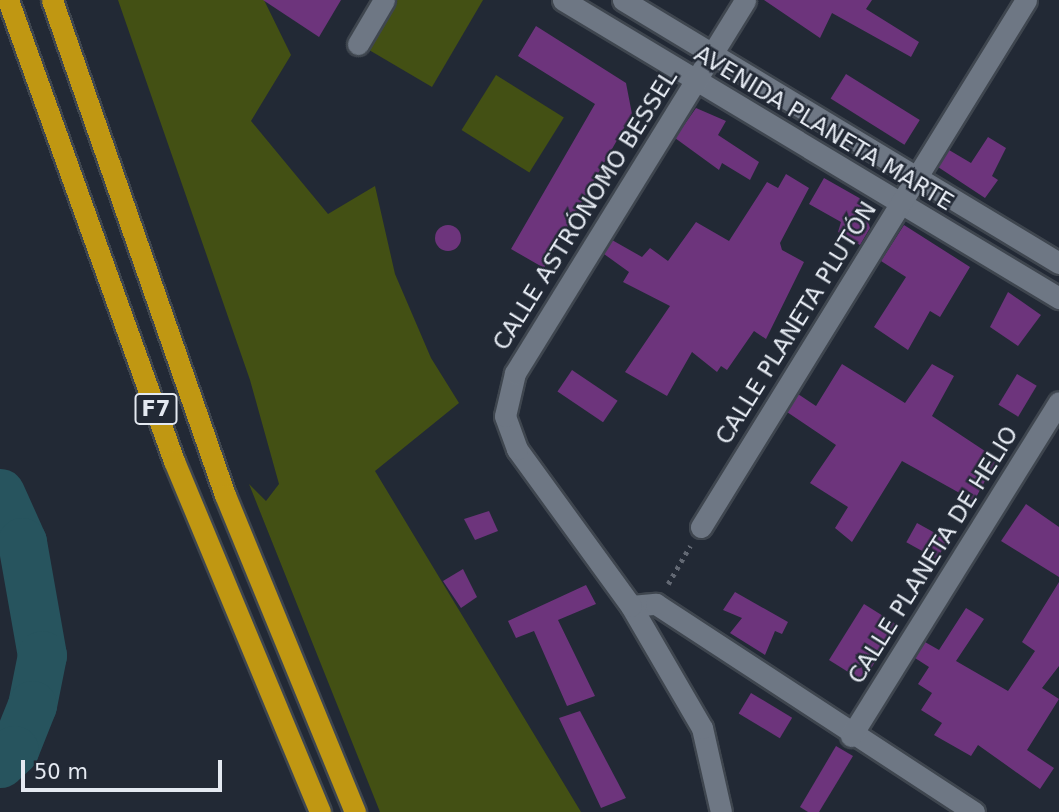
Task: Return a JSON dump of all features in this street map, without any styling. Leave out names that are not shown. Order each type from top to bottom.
[{"type":"highway","name":"F7","points":[[8,0],[174,461],[320,812]]},
{"type":"highway","name":"F7","points":[[52,0],[225,495],[355,812]]},
{"type":"street","points":[[358,44],[384,0]]},
{"type":"street","name":"AVENIDA PLANETA MARTE","points":[[564,0],[696,82],[1059,298]]},
{"type":"street","name":"AVENIDA PLANETA MARTE","points":[[623,0],[1059,263]]},
{"type":"street","name":"CALLE ASTRÓNOMO BESSEL","points":[[631,606],[517,449],[505,416],[515,373],[745,0]]},
{"type":"street","name":"CALLE PLANETA PLUTÓN","points":[[701,527],[1026,0]]},
{"type":"street","name":"CALLE PLANETA DE HELIO","points":[[851,736],[1059,402]]},
{"type":"street","points":[[721,812],[702,729],[631,606],[656,604],[851,736],[974,812]]},
{"type":"path","points":[[656,604],[701,527]]},
{"type":"green space","points":[[118,0],[264,0],[291,55],[251,121],[328,214],[375,186],[395,274],[431,358],[459,403],[375,471],[581,812],[380,812],[249,484],[266,501],[279,484],[250,380]]},
{"type":"green space","points":[[391,0],[483,0],[432,87],[364,47]]},
{"type":"green space","points":[[496,75],[564,117],[529,173],[462,130]]},
{"type":"building","points":[[263,0],[341,0],[319,37]]},
{"type":"building","points":[[764,0],[872,0],[866,9],[919,42],[911,57],[832,13],[820,38]]},
{"type":"building","points":[[536,26],[626,83],[632,114],[544,268],[511,249],[595,104],[518,56]]},
{"type":"building","points":[[846,74],[920,120],[904,145],[831,99]]},
{"type":"building","points":[[696,108],[726,121],[718,135],[759,162],[750,180],[722,163],[719,170],[675,138]]},
{"type":"building","points":[[988,137],[1006,148],[992,176],[998,180],[985,198],[938,167],[949,150],[971,163]]},
{"type":"building","points":[[786,174],[809,188],[780,243],[782,250],[804,262],[766,339],[754,331],[727,370],[721,366],[717,372],[692,352],[667,396],[625,372],[670,306],[623,282],[629,272],[604,254],[612,240],[642,257],[650,248],[668,261],[696,222],[729,241],[767,182],[778,188]]},
{"type":"building","points":[[824,178],[861,199],[870,228],[860,245],[838,232],[841,222],[809,204]]},
{"type":"building","points":[[448,225],[457,229],[461,238],[457,247],[448,251],[439,247],[435,238],[439,229]]},
{"type":"building","points":[[904,225],[970,267],[940,317],[930,311],[908,350],[874,327],[906,277],[881,261]]},
{"type":"building","points":[[1008,292],[1041,315],[1018,346],[990,327]]},
{"type":"building","points":[[842,364],[905,403],[932,364],[954,376],[932,416],[997,459],[974,501],[902,461],[852,542],[835,528],[848,507],[810,483],[836,445],[787,412],[798,394],[816,406]]},
{"type":"building","points":[[572,370],[618,401],[603,422],[557,392]]},
{"type":"building","points":[[1017,374],[1037,386],[1018,417],[998,405]]},
{"type":"building","points":[[1026,504],[1059,527],[1059,577],[1001,541]]},
{"type":"building","points":[[489,511],[498,531],[475,540],[464,519]]},
{"type":"building","points":[[917,523],[948,540],[937,559],[906,542]]},
{"type":"building","points":[[463,569],[477,597],[461,608],[443,581]]},
{"type":"building","points":[[1059,582],[1059,666],[1042,688],[1059,699],[1027,750],[1054,768],[1040,789],[978,745],[971,756],[934,735],[942,723],[921,710],[932,693],[918,684],[929,667],[915,658],[925,642],[939,650],[966,608],[984,619],[956,661],[1008,691],[1035,651],[1022,642]]},
{"type":"building","points":[[586,585],[596,604],[558,620],[595,696],[567,706],[534,631],[516,638],[508,621]]},
{"type":"building","points":[[735,592],[788,622],[782,634],[775,631],[765,655],[730,633],[742,618],[723,610]]},
{"type":"building","points":[[864,604],[898,625],[863,681],[829,660]]},
{"type":"building","points":[[751,693],[792,718],[780,738],[739,714]]},
{"type":"building","points":[[580,711],[626,798],[601,808],[559,718]]},
{"type":"building","points":[[836,746],[853,756],[819,812],[808,812],[800,807]]},
{"type":"waterway","points":[[0,493],[22,542],[42,655],[32,705],[14,750],[0,763]]}]
